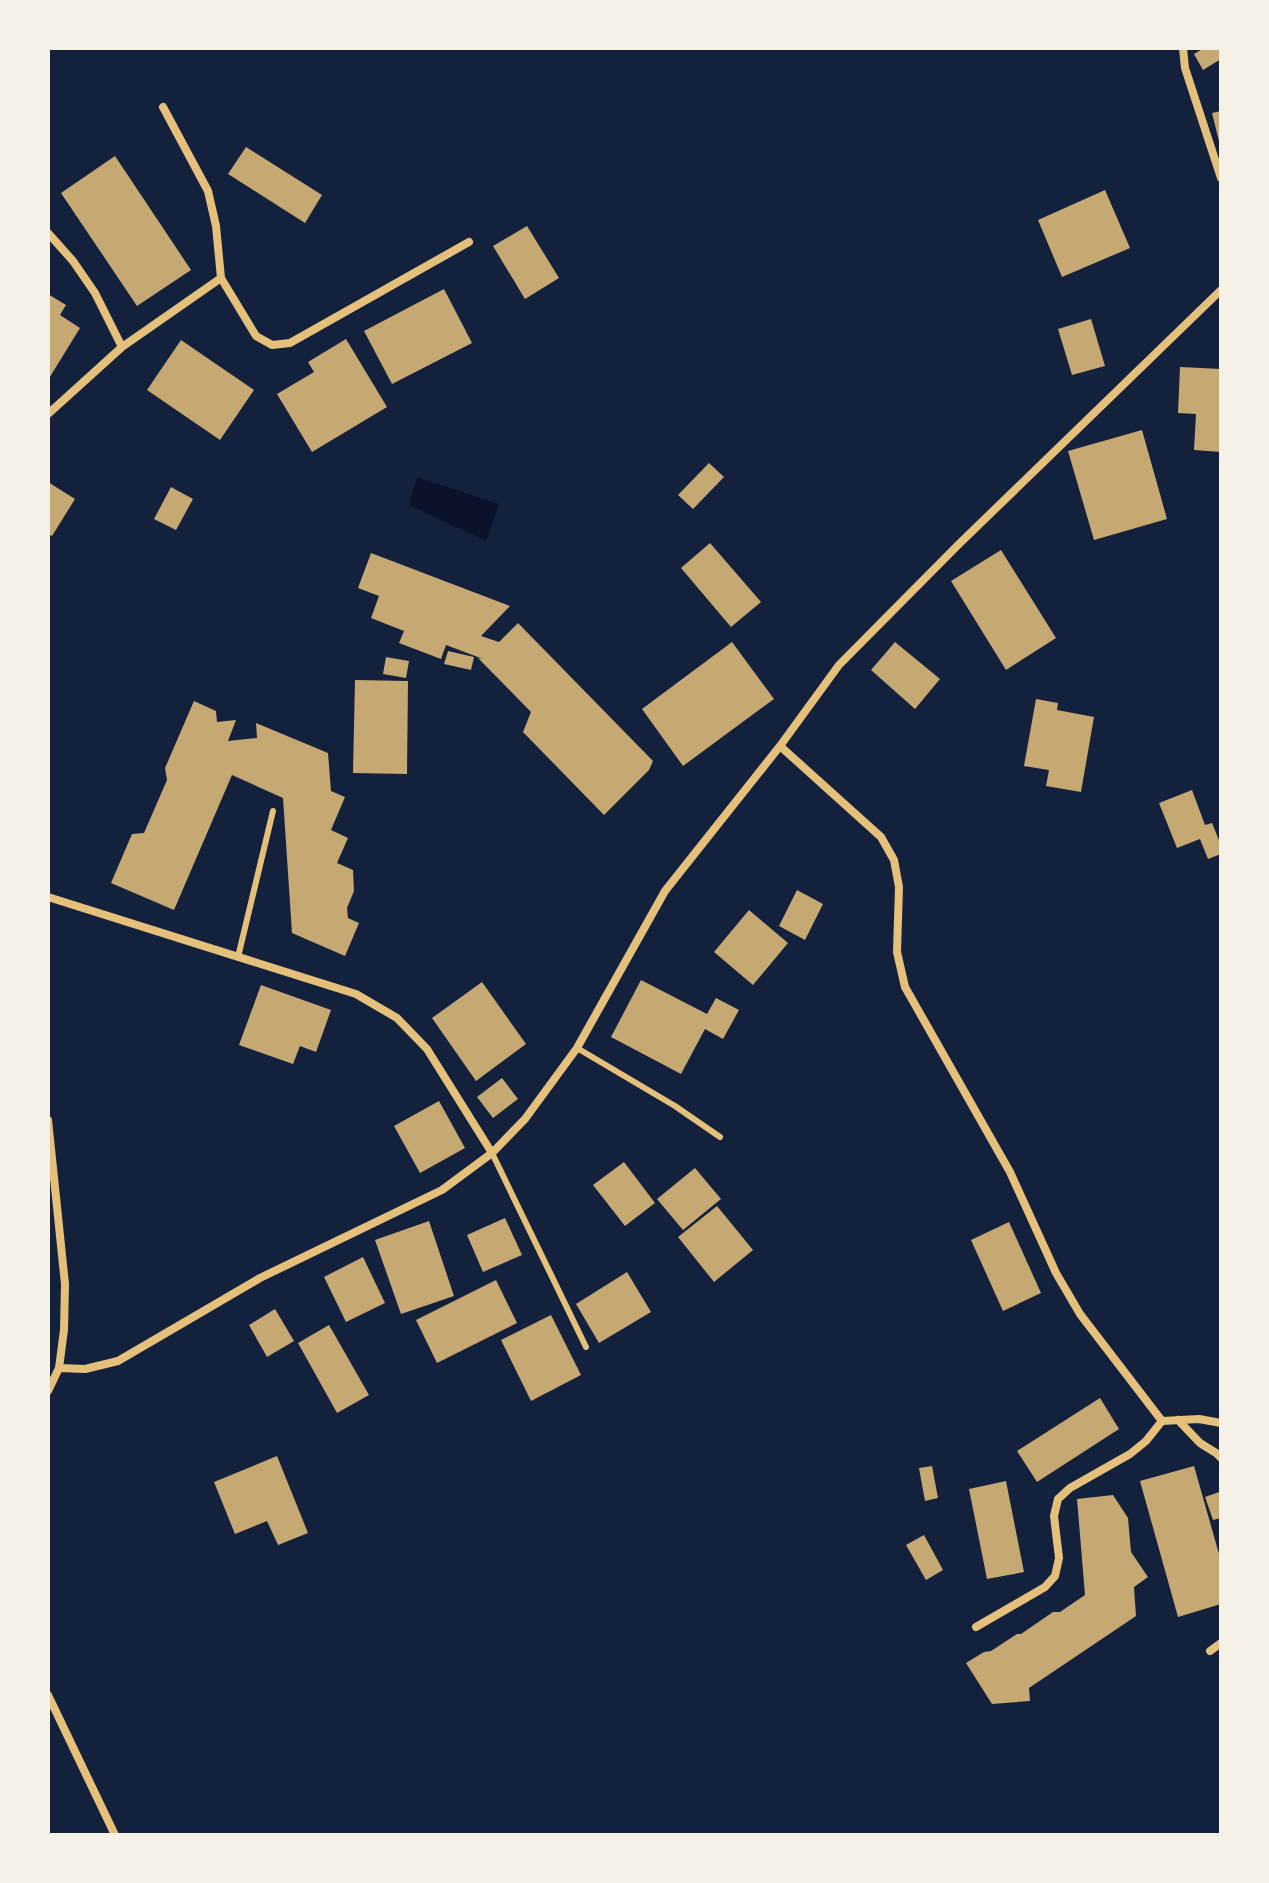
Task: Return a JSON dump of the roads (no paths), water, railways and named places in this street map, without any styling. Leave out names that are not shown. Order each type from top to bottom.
[{"type":"street","points":[[1183,48],[1185,68],[1221,178]]},
{"type":"street","points":[[163,107],[208,191],[216,226],[221,278],[256,336],[272,345],[290,343],[469,242]]},
{"type":"street","points":[[48,233],[73,261],[95,293],[122,347]]},
{"type":"street","points":[[48,414],[122,347],[221,278]]},
{"type":"street","points":[[59,1368],[85,1369],[118,1361],[260,1278],[442,1190],[492,1153],[525,1119],[577,1048],[665,891],[780,746],[839,665],[1221,290]]},
{"type":"street","points":[[780,746],[881,837],[894,860],[899,887],[897,952],[905,987],[1010,1172],[1056,1273],[1080,1314],[1162,1421]]},
{"type":"street","points":[[48,897],[356,994],[397,1018],[427,1049],[492,1153]]},
{"type":"street","points":[[48,1120],[65,1284],[59,1368],[48,1391]]},
{"type":"street","points":[[976,1627],[1045,1587],[1055,1576],[1059,1558],[1054,1516],[1058,1499],[1070,1488],[1130,1454],[1146,1441],[1162,1421],[1199,1419],[1221,1423]]},
{"type":"street","points":[[1178,1420],[1200,1443],[1221,1458]]},
{"type":"street","points":[[1210,1651],[1221,1643]]},
{"type":"street","points":[[48,1695],[115,1835]]},
{"type":"lane","points":[[238,957],[273,811]]},
{"type":"lane","points":[[577,1048],[675,1106],[720,1137]]},
{"type":"lane","points":[[492,1153],[586,1347]]},
{"type":"water","points":[[417,477],[499,504],[486,541],[409,505]]}]
